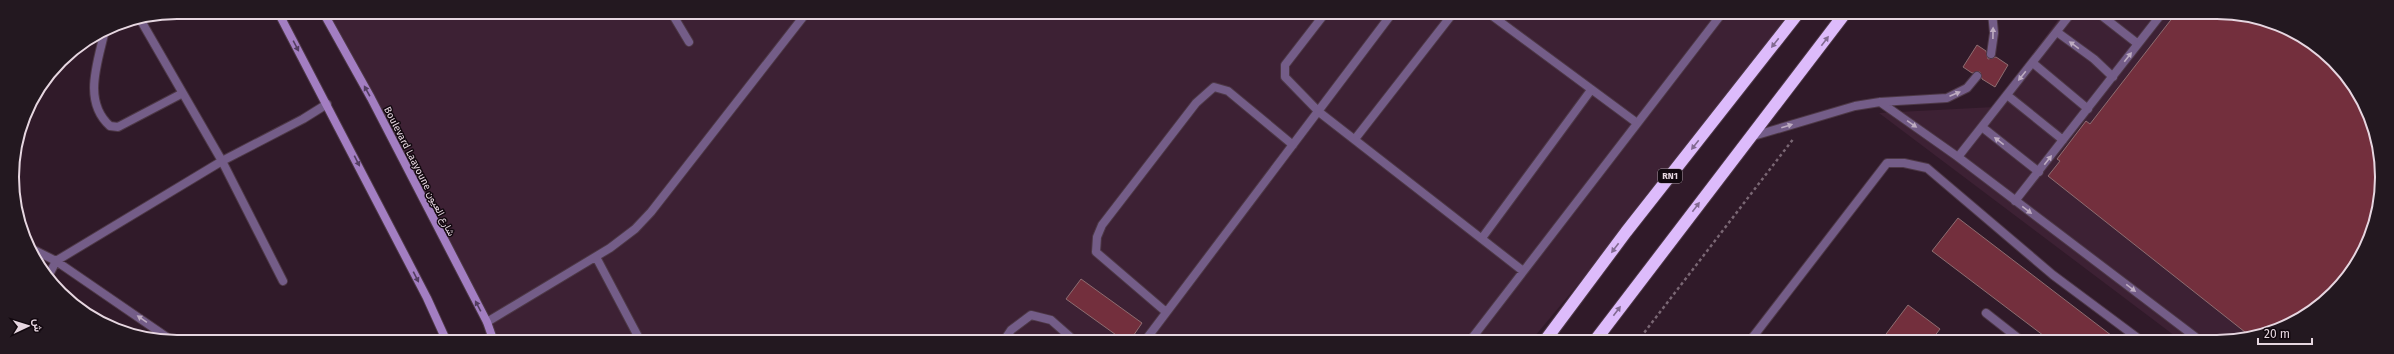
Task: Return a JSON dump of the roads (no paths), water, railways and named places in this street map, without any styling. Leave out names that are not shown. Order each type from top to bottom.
[{"type":"highway","name":"RN1","points":[[1549,335],[1626,232],[1793,19]]},
{"type":"highway","points":[[1599,335],[1841,19]]},
{"type":"street","points":[[282,19],[328,104],[427,298],[444,335]]},
{"type":"street","name":"Boulevard Laayoune شارع العيون","points":[[327,19],[371,98],[487,322],[492,335]]},
{"type":"street","points":[[675,19],[689,42]]},
{"type":"street","points":[[487,322],[625,238],[651,212],[802,19]]},
{"type":"street","points":[[1321,19],[1290,58],[1284,71],[1285,77],[1318,112],[1355,139],[1523,271]]},
{"type":"street","points":[[1149,335],[1388,19]]},
{"type":"street","points":[[1355,139],[1449,19]]},
{"type":"street","points":[[1496,19],[1637,123]]},
{"type":"street","points":[[1475,335],[1718,19]]},
{"type":"street","points":[[1991,54],[1994,33],[1993,19]]},
{"type":"street","points":[[1958,157],[2067,19]]},
{"type":"street","points":[[2106,19],[2138,44]]},
{"type":"street","points":[[2015,202],[2158,19]]},
{"type":"street","points":[[142,23],[181,94],[222,161],[283,281]]},
{"type":"street","points":[[2057,32],[2094,59],[2113,76]]},
{"type":"street","points":[[103,37],[95,71],[94,87],[97,112],[110,126],[118,127],[181,94]]},
{"type":"street","points":[[2033,63],[2088,109]]},
{"type":"street","points":[[1749,138],[1809,119],[1880,102],[1947,98],[1967,88],[1977,76]]},
{"type":"street","points":[[1166,312],[1096,252],[1097,237],[1102,224],[1196,103],[1214,87],[1228,91],[1293,145]]},
{"type":"street","points":[[1482,238],[1591,90]]},
{"type":"street","points":[[2007,95],[2063,140]]},
{"type":"street","points":[[1880,102],[1958,157],[2015,202],[2193,335]]},
{"type":"street","points":[[51,271],[56,261],[222,161],[303,119],[328,104]]},
{"type":"street","points":[[1982,127],[2038,172]]},
{"type":"street","points":[[1754,335],[1887,163],[1904,163],[1927,168],[2053,275],[2134,335]]},
{"type":"street","points":[[38,253],[56,261],[163,335]]},
{"type":"street","points":[[596,257],[637,335]]},
{"type":"street","points":[[1986,313],[2014,335]]},
{"type":"street","points":[[1008,335],[1012,330],[1031,315],[1050,320],[1068,335]]}]
